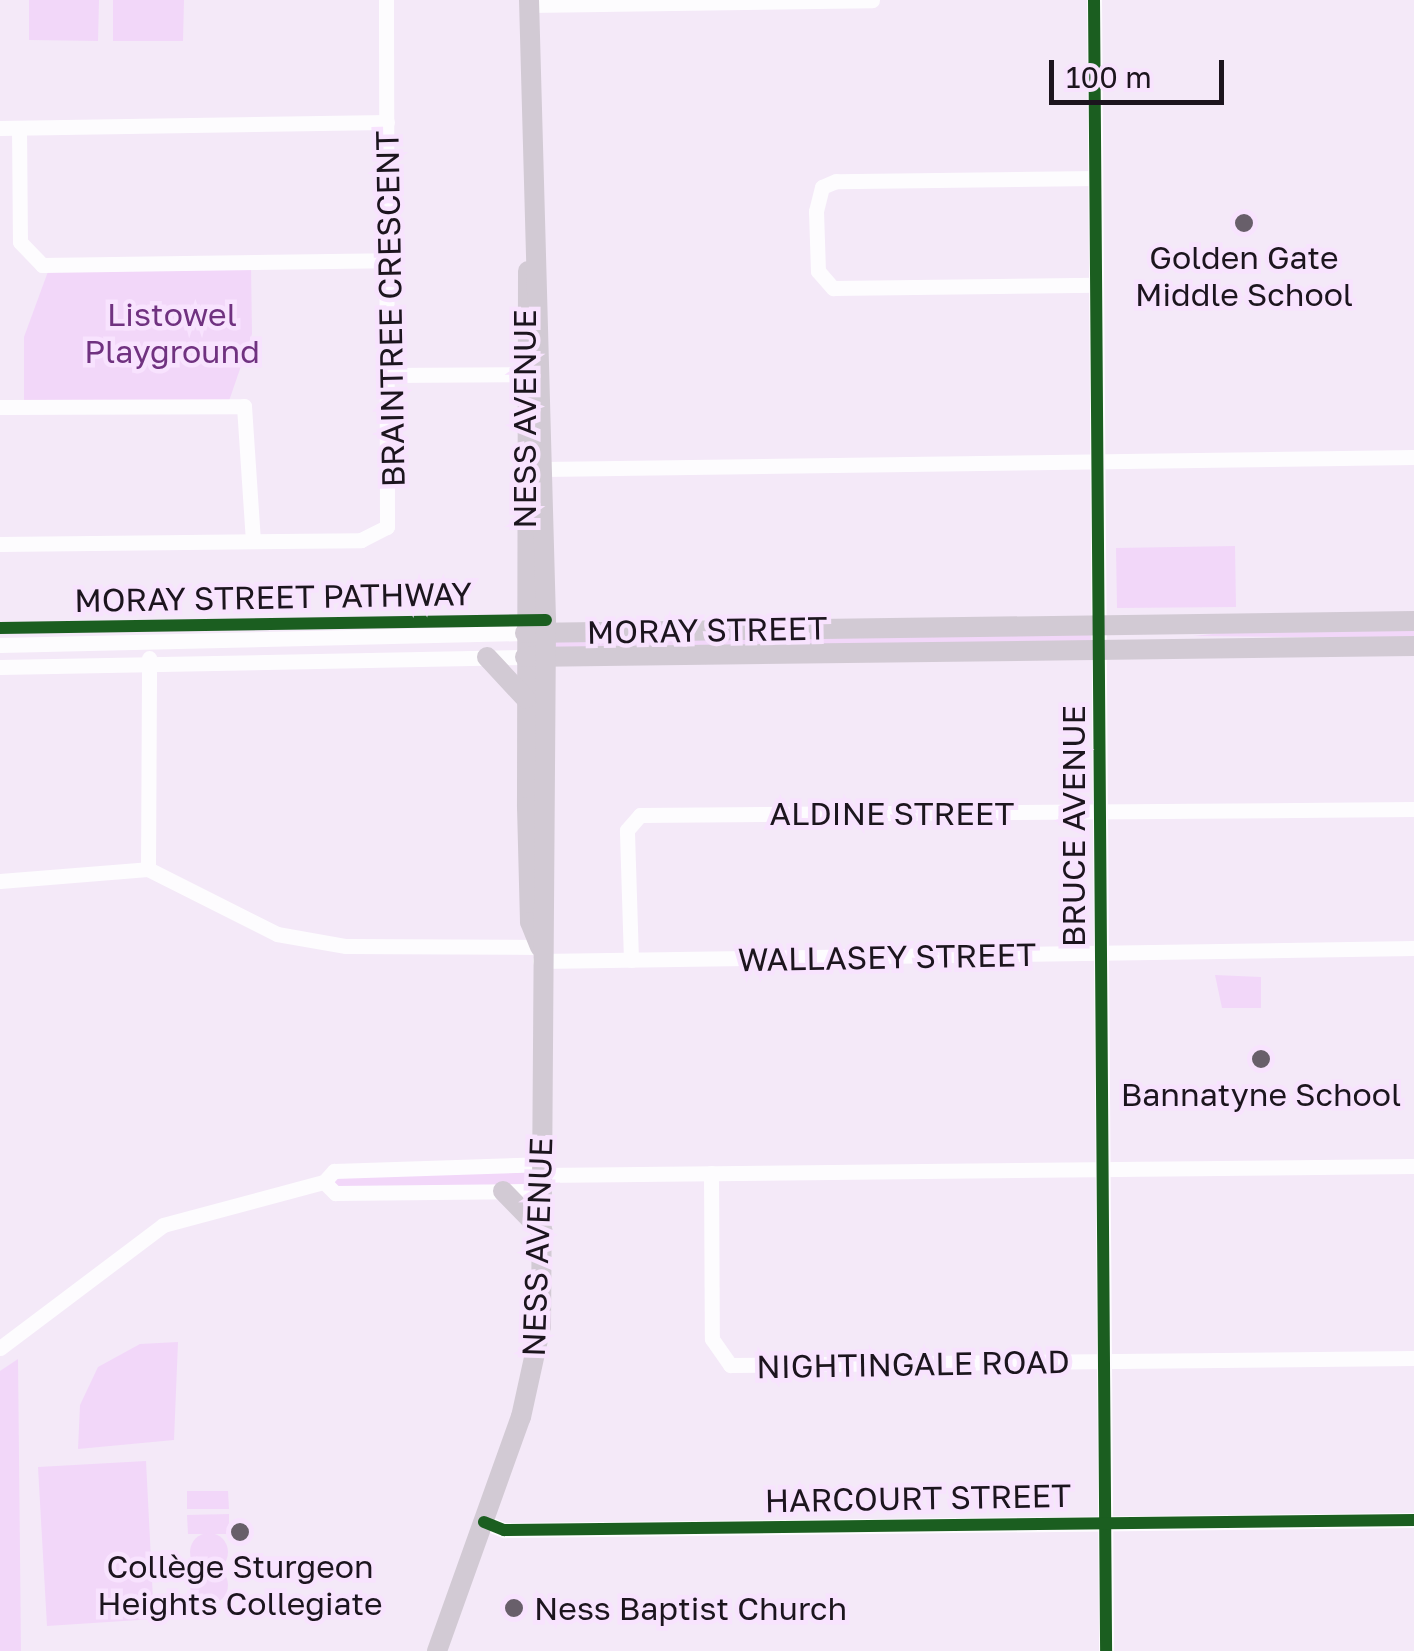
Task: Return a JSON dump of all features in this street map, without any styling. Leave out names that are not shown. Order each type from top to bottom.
[{"type":"main road","name":"NESS AVENUE","points":[[437,1651],[484,1522],[536,1356],[542,1232],[540,954],[548,923],[536,657],[544,469],[532,250],[529,2]]},
{"type":"main road","name":"NESS AVENUE","points":[[532,250],[522,374],[536,632]]},
{"type":"main road","name":"MORAY STREET","points":[[536,632],[1414,620]]},
{"type":"main road","name":"MORAY STREET","points":[[536,657],[1414,646]]},
{"type":"main road","points":[[486,657],[526,699]]},
{"type":"main road","name":"NESS AVENUE","points":[[536,657],[526,699],[530,922],[540,954]]},
{"type":"main road","points":[[503,1191],[542,1232]]},
{"type":"street","name":"BRAINTREE CRESCENT","points":[[0,544],[361,540],[387,527],[390,376],[386,0]]},
{"type":"street","points":[[529,2],[872,0]]},
{"type":"street","name":"BRUCE AVENUE","points":[[1094,0],[1106,1651]]},
{"type":"street","points":[[0,128],[387,122]]},
{"type":"street","points":[[19,128],[20,242],[42,266],[388,260]]},
{"type":"street","points":[[1095,178],[828,182],[816,196],[816,259],[833,288],[1096,285]]},
{"type":"street","points":[[390,376],[522,374]]},
{"type":"street","points":[[0,407],[244,406],[253,541]]},
{"type":"street","points":[[544,469],[1414,457]]},
{"type":"street","name":"MORAY STREET","points":[[0,645],[536,632]]},
{"type":"street","points":[[0,881],[148,869],[148,642]]},
{"type":"street","name":"MORAY STREET","points":[[0,667],[536,657]]},
{"type":"street","name":"ALDINE STREET","points":[[631,960],[627,830],[640,815],[1414,809]]},
{"type":"street","name":"WALLASEY STREET","points":[[148,869],[294,938],[631,960],[1414,948]]},
{"type":"street","points":[[0,1348],[163,1224],[324,1182],[334,1171],[541,1177],[1414,1166]]},
{"type":"street","name":"NIGHTINGALE ROAD","points":[[711,1174],[712,1340],[730,1364],[1414,1358]]},
{"type":"street","points":[[324,1182],[335,1193],[503,1191],[541,1177]]},
{"type":"street","name":"HARCOURT STREET","points":[[484,1522],[504,1530],[1414,1520]]},
{"type":"green space","points":[[29,0],[99,0],[98,41],[29,40]]},
{"type":"green space","points":[[113,0],[184,0],[183,41],[113,41]]},
{"type":"green space","name":"Listowel Playground","points":[[251,265],[252,334],[229,401],[24,407],[24,337],[50,266]]},
{"type":"green space","points":[[1235,546],[1236,607],[1117,608],[1116,548]]},
{"type":"green space","points":[[1100,624],[1099,651],[546,658],[546,632]]},
{"type":"green space","points":[[1414,628],[1414,638],[1193,636],[1252,630]]},
{"type":"green space","points":[[1215,975],[1261,977],[1261,1008],[1222,1008]]},
{"type":"green space","points":[[541,1164],[542,1191],[335,1193],[334,1171]]},
{"type":"green space","points":[[178,1342],[174,1440],[78,1449],[80,1405],[98,1367],[140,1344]]},
{"type":"green space","points":[[18,1359],[21,1651],[0,1651],[0,1371]]},
{"type":"green space","points":[[146,1461],[154,1619],[47,1626],[38,1467]]},
{"type":"green space","points":[[187,1491],[228,1491],[229,1509],[187,1509]]},
{"type":"green space","points":[[229,1514],[229,1534],[188,1534],[187,1515]]},
{"type":"green space","points":[[209,1533],[222,1539],[228,1552],[222,1565],[209,1571],[196,1565],[190,1552],[196,1539]]},
{"type":"green space","points":[[209,1566],[223,1571],[228,1585],[223,1599],[209,1604],[195,1599],[190,1585],[195,1571]]},
{"type":"cycle path","points":[[1094,0],[1106,1651]]},
{"type":"cycle path","name":"MORAY STREET PATHWAY","points":[[0,628],[546,620]]},
{"type":"cycle path","points":[[484,1522],[504,1530],[1414,1520]]},
{"type":"place","name":"Golden Gate Middle School","points":[[1244,223]]},
{"type":"place","name":"Bannatyne School","points":[[1261,1059]]},
{"type":"place","name":"Collège Sturgeon Heights Collegiate","points":[[240,1532]]},
{"type":"place","name":"Ness Baptist Church","points":[[514,1608]]}]
